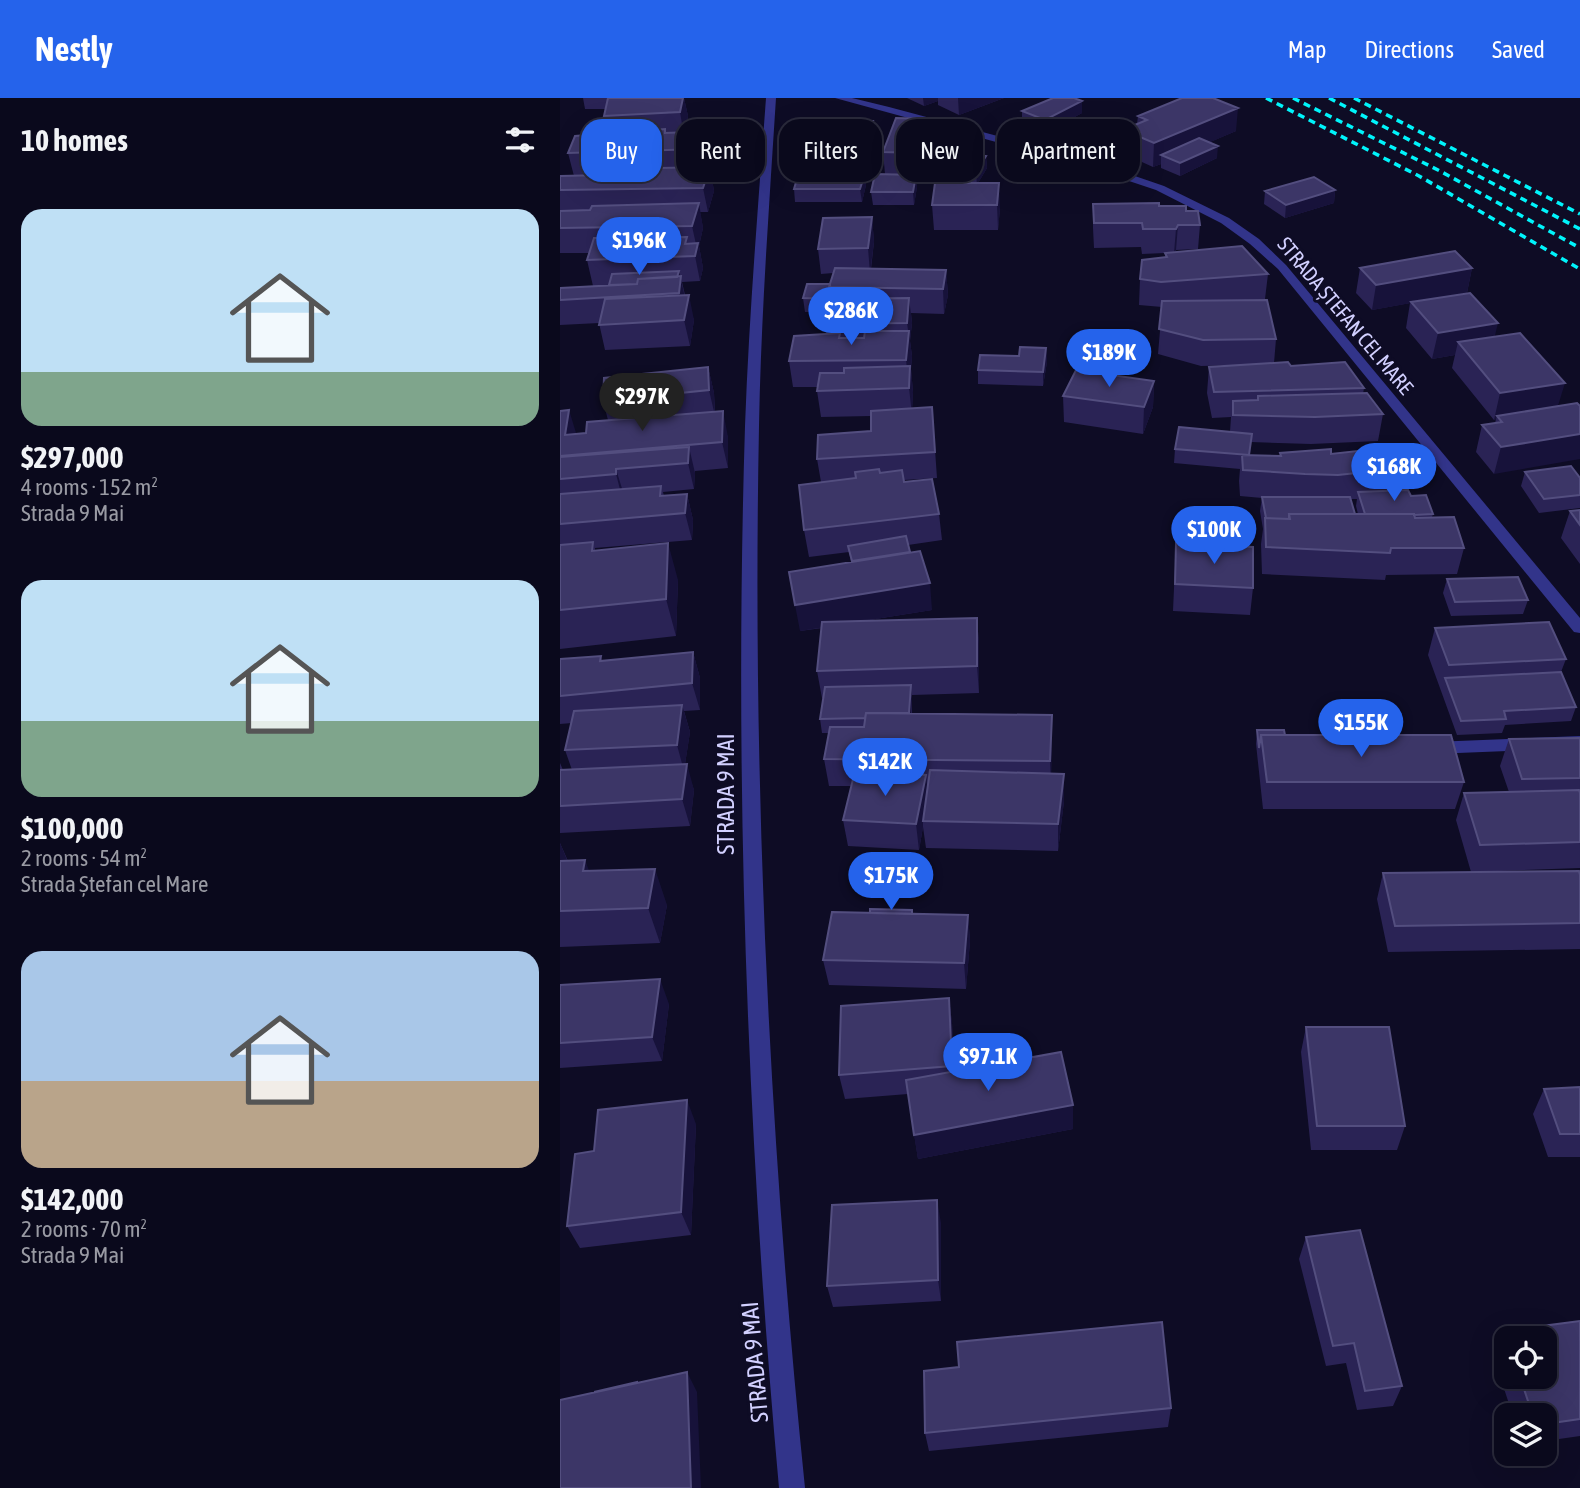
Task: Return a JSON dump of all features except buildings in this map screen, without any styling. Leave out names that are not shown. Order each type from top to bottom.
[{"type":"street","name":"STRADA 9 MAI","points":[[771,98],[752,424],[752,919],[775,1326],[792,1488]]},
{"type":"street","name":"STRADA ȘTEFAN CEL MARE","points":[[840,98],[1054,154],[1133,178],[1195,203],[1241,230],[1282,267],[1580,628]]},
{"type":"street","points":[[1413,749],[1580,741]]},
{"type":"railway","points":[[1266,98],[1419,176],[1580,269]]},
{"type":"railway","points":[[1293,98],[1440,171],[1580,248]]},
{"type":"railway","points":[[1329,98],[1580,229]]},
{"type":"railway","points":[[1354,98],[1580,214]]}]
